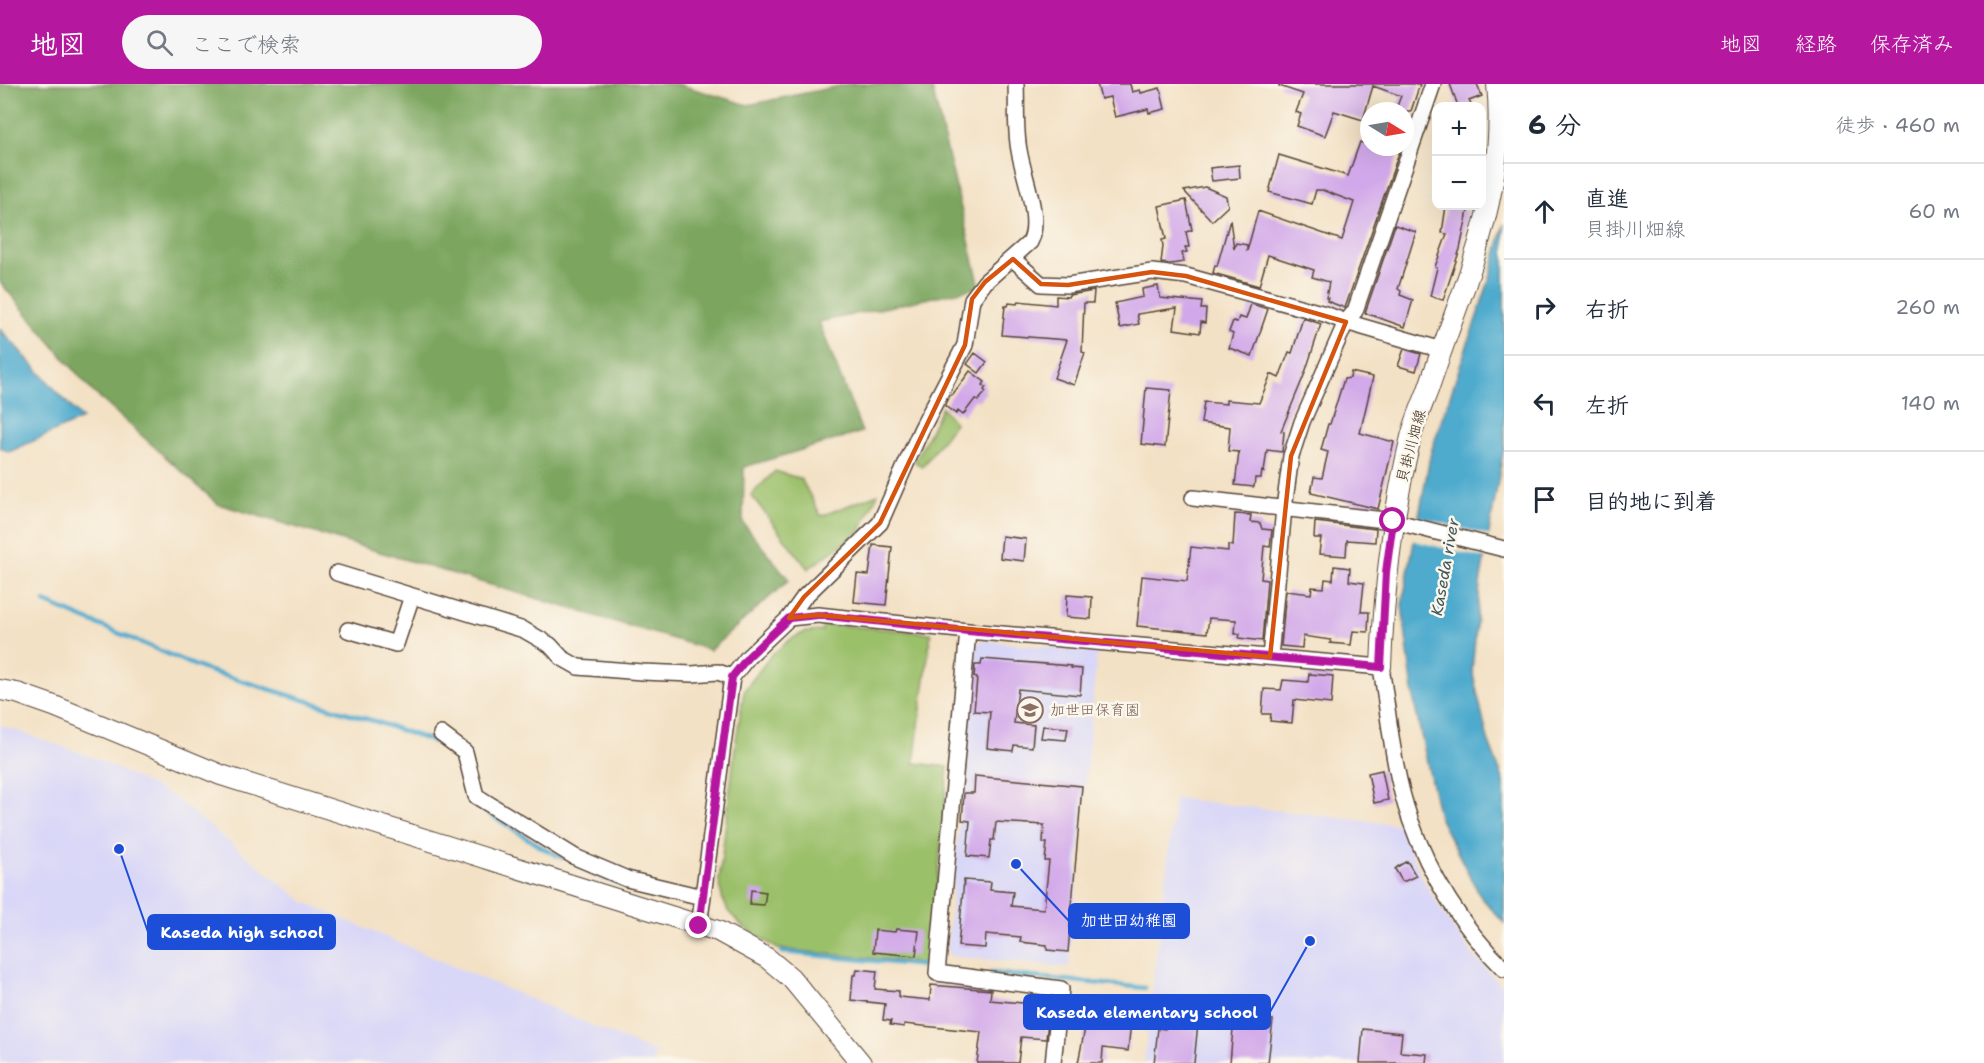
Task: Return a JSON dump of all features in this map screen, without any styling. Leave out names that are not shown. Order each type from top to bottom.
[{"type":"street","points":[[699,926],[732,677],[748,657],[789,618],[804,597],[880,523],[921,430],[965,345],[972,299],[985,282],[1030,243],[1035,234],[1033,213],[1018,149],[1016,84]]},
{"type":"street","points":[[1270,657],[1291,456],[1302,422],[1346,322],[1355,312],[1433,84]]},
{"type":"street","name":"貝掛川畑線","points":[[1497,84],[1502,106],[1503,135],[1496,185],[1489,217],[1412,435],[1398,522],[1386,572],[1381,667],[1394,752],[1410,818],[1432,870],[1453,910],[1482,947],[1504,969]]},
{"type":"street","points":[[1013,259],[1041,284],[1068,285],[1152,272],[1186,276],[1325,314],[1442,350]]},
{"type":"street","points":[[1193,498],[1398,522],[1504,549]]},
{"type":"street","points":[[337,573],[524,630],[550,645],[562,658],[578,667],[692,674],[718,672],[732,677]]},
{"type":"street","points":[[348,630],[396,644],[412,596]]},
{"type":"street","points":[[789,618],[818,615],[968,631],[1381,667]]},
{"type":"street","points":[[968,631],[937,973],[1061,989],[1053,1063]]},
{"type":"street","points":[[0,690],[17,693],[54,706],[221,775],[718,931],[767,958],[791,978],[860,1063]]},
{"type":"street","points":[[441,734],[465,752],[476,796],[575,857],[627,879],[702,897]]},
{"type":"highlighted area","points":[[1013,259],[1041,284],[1068,285],[1152,272],[1186,276],[1346,322],[1291,456],[1270,657],[818,615],[789,618],[804,597],[880,523],[965,345],[972,299],[985,282]]},
{"type":"shaded area","points":[[982,640],[1097,653],[1069,967],[950,956],[947,949],[976,647]]},
{"type":"shaded area","points":[[0,725],[95,758],[172,796],[304,902],[656,1053],[652,1063],[0,1063]]},
{"type":"shaded area","points":[[1175,798],[1399,825],[1424,882],[1451,925],[1474,956],[1504,988],[1504,1063],[1144,1063]]},
{"type":"green space","points":[[0,84],[677,84],[748,105],[849,84],[931,84],[980,287],[819,322],[862,432],[744,467],[743,523],[789,580],[710,650],[218,504],[91,390],[0,282]]},
{"type":"green space","points":[[942,407],[955,423],[922,467],[915,462]]},
{"type":"green space","points":[[775,471],[801,479],[821,516],[878,494],[860,531],[808,569],[751,495]]},
{"type":"green space","points":[[823,624],[931,633],[914,763],[948,767],[930,964],[778,949],[742,926],[728,911],[722,897],[719,880],[744,691],[771,655],[791,639],[805,632],[822,631]]},
{"type":"water","name":"Kaseda river","points":[[1504,224],[1504,447],[1480,584],[1472,670],[1488,740],[1504,782],[1504,923],[1481,897],[1439,817],[1415,707],[1402,605],[1431,452],[1491,275]]},
{"type":"water","points":[[0,329],[82,419],[9,452],[0,447]]},
{"type":"pier","points":[[1416,516],[1491,536],[1487,559],[1411,540]]},
{"type":"building","points":[[1097,84],[1130,84],[1132,92],[1140,90],[1141,93],[1160,88],[1165,109],[1149,113],[1148,109],[1115,117],[1110,97],[1101,99]]},
{"type":"building","points":[[1279,84],[1420,84],[1414,102],[1399,102],[1401,96],[1373,86],[1368,102],[1360,102],[1360,119],[1334,111],[1325,136],[1297,126],[1301,114],[1296,112],[1303,94],[1279,86]]},
{"type":"building","points":[[1450,84],[1477,84],[1482,96],[1470,102],[1457,102]]},
{"type":"building","points":[[1360,142],[1360,156],[1398,156],[1345,308],[1327,301],[1329,282],[1312,277],[1314,270],[1268,255],[1259,286],[1213,273],[1230,220],[1234,249],[1236,243],[1247,245],[1247,251],[1258,211],[1342,240],[1354,202],[1322,190],[1316,190],[1312,204],[1269,192],[1279,155],[1348,176]]},
{"type":"building","points":[[1239,165],[1240,178],[1212,181],[1210,168]]},
{"type":"building","points":[[1205,187],[1226,196],[1228,206],[1212,221],[1184,191]]},
{"type":"building","points":[[1186,200],[1192,230],[1186,232],[1189,247],[1185,247],[1187,252],[1182,253],[1184,262],[1161,263],[1162,240],[1166,239],[1159,206]]},
{"type":"building","points":[[1445,210],[1468,211],[1460,249],[1443,300],[1430,296],[1437,268],[1435,267],[1447,234],[1442,233]]},
{"type":"building","points":[[1395,225],[1416,232],[1398,289],[1401,291],[1400,295],[1413,300],[1405,327],[1365,313]]},
{"type":"building","points":[[1158,286],[1160,298],[1202,302],[1201,309],[1206,309],[1205,323],[1201,322],[1200,333],[1174,329],[1177,308],[1137,314],[1139,324],[1120,328],[1115,303],[1143,297],[1142,289]]},
{"type":"building","points":[[1094,291],[1093,303],[1084,303],[1082,352],[1085,353],[1074,385],[1054,378],[1067,340],[1002,335],[1005,306],[1009,303],[1017,304],[1018,301],[1056,305],[1056,296],[1068,297]]},
{"type":"building","points":[[1251,304],[1268,309],[1252,356],[1229,348],[1233,334],[1229,332],[1233,321],[1237,322],[1239,317],[1246,319]]},
{"type":"building","points":[[1303,318],[1321,324],[1305,373],[1281,431],[1284,432],[1282,452],[1267,450],[1264,472],[1262,471],[1261,478],[1255,478],[1254,487],[1235,485],[1239,452],[1228,451],[1230,427],[1201,423],[1204,402],[1226,404],[1226,400],[1259,403],[1271,374],[1279,378],[1289,352],[1292,353]]},
{"type":"building","points":[[1404,349],[1421,354],[1416,371],[1398,366]]},
{"type":"building","points":[[975,353],[987,362],[979,373],[967,364]]},
{"type":"building","points":[[970,371],[985,382],[983,385],[986,387],[984,390],[986,392],[978,401],[975,399],[963,415],[958,411],[956,414],[945,406]]},
{"type":"building","points":[[1351,372],[1373,377],[1360,433],[1394,442],[1378,509],[1311,493],[1314,477],[1322,478],[1328,452],[1321,450],[1328,424],[1330,424],[1344,379],[1350,378]]},
{"type":"building","points":[[1146,388],[1171,390],[1165,447],[1141,444]]},
{"type":"building","points":[[1235,514],[1251,515],[1250,522],[1260,523],[1262,529],[1272,530],[1270,547],[1264,546],[1261,579],[1267,580],[1262,641],[1239,638],[1240,634],[1235,634],[1236,620],[1209,618],[1207,633],[1137,626],[1142,576],[1187,581],[1191,547],[1228,551],[1228,545],[1233,546]]},
{"type":"building","points":[[1315,522],[1376,529],[1375,542],[1347,540],[1346,556],[1319,554],[1321,538],[1314,538]]},
{"type":"building","points":[[1002,536],[1026,539],[1024,561],[1000,558]]},
{"type":"building","points":[[873,545],[892,547],[886,605],[854,602],[857,574],[869,575]]},
{"type":"building","points":[[1334,566],[1350,568],[1349,581],[1364,583],[1361,612],[1369,612],[1368,632],[1353,631],[1351,645],[1330,643],[1331,640],[1303,636],[1302,648],[1281,646],[1286,591],[1311,594],[1312,587],[1324,588],[1325,579],[1333,580]]},
{"type":"building","points":[[1067,595],[1092,597],[1091,619],[1066,617]]},
{"type":"building","points":[[982,659],[1071,666],[1071,668],[1082,669],[1080,695],[1018,689],[1014,723],[1034,725],[1032,747],[1014,745],[1013,751],[987,748],[990,712],[974,711],[977,678],[974,677],[975,665],[981,665]]},
{"type":"building","points":[[1309,674],[1333,676],[1331,704],[1294,700],[1292,723],[1270,721],[1271,714],[1262,714],[1264,689],[1281,690],[1283,680],[1308,682]]},
{"type":"building","points":[[1043,726],[1068,728],[1066,740],[1041,738]]},
{"type":"building","points":[[1382,770],[1388,800],[1374,803],[1368,773]]},
{"type":"building","points":[[975,776],[1082,786],[1068,952],[1047,950],[1047,945],[1020,942],[1021,937],[986,934],[985,948],[958,946],[964,880],[991,882],[990,890],[1013,892],[1011,906],[1044,909],[1049,861],[1045,861],[1047,843],[1043,843],[1044,825],[996,822],[989,858],[967,856],[970,821],[962,820],[964,793],[974,793]]},
{"type":"building","points":[[1407,861],[1416,876],[1402,881],[1395,869]]},
{"type":"building","points":[[751,890],[766,892],[764,905],[750,904]]},
{"type":"building","points":[[896,929],[919,931],[916,956],[873,952],[875,930],[895,932]]},
{"type":"building","points":[[857,969],[877,971],[875,989],[899,991],[899,997],[930,1000],[931,985],[991,990],[990,1000],[1034,1004],[1034,1008],[1049,1012],[1046,1039],[1021,1037],[1018,1063],[977,1063],[981,1032],[904,1024],[904,1027],[890,1025],[891,1021],[883,1020],[885,1004],[851,1000],[853,975],[856,975]]},
{"type":"building","points":[[1178,1011],[1199,1013],[1194,1063],[1154,1063],[1158,1028],[1165,1029],[1166,1024],[1177,1025]]},
{"type":"building","points":[[1234,1017],[1273,1020],[1268,1063],[1230,1063]]},
{"type":"building","points":[[1116,1019],[1131,1021],[1128,1051],[1103,1048],[1102,1063],[1078,1063],[1086,1023],[1116,1026]]},
{"type":"building","points":[[1363,1029],[1402,1033],[1400,1052],[1427,1054],[1426,1063],[1360,1063]]},
{"type":"waterway","points":[[45,602],[203,669],[377,722],[449,747]]},
{"type":"waterway","points":[[455,752],[464,778]]},
{"type":"waterway","points":[[469,795],[471,802],[562,858]]},
{"type":"waterway","points":[[581,867],[624,886],[670,899]]},
{"type":"waterway","points":[[782,952],[935,967]]},
{"type":"waterway","points":[[991,973],[1145,988]]},
{"type":"place","name":"加世田保育園","points":[[1030,710]]},
{"type":"place","name":"Kaseda high school","points":[[119,849]]},
{"type":"place","name":"加世田幼稚園","points":[[1016,864]]},
{"type":"place","name":"Kaseda elementary school","points":[[1310,941]]},
{"type":"route","points":[[699,926],[732,677],[748,657],[789,618],[818,615],[968,631],[1381,667],[1386,572],[1393,521]]}]
